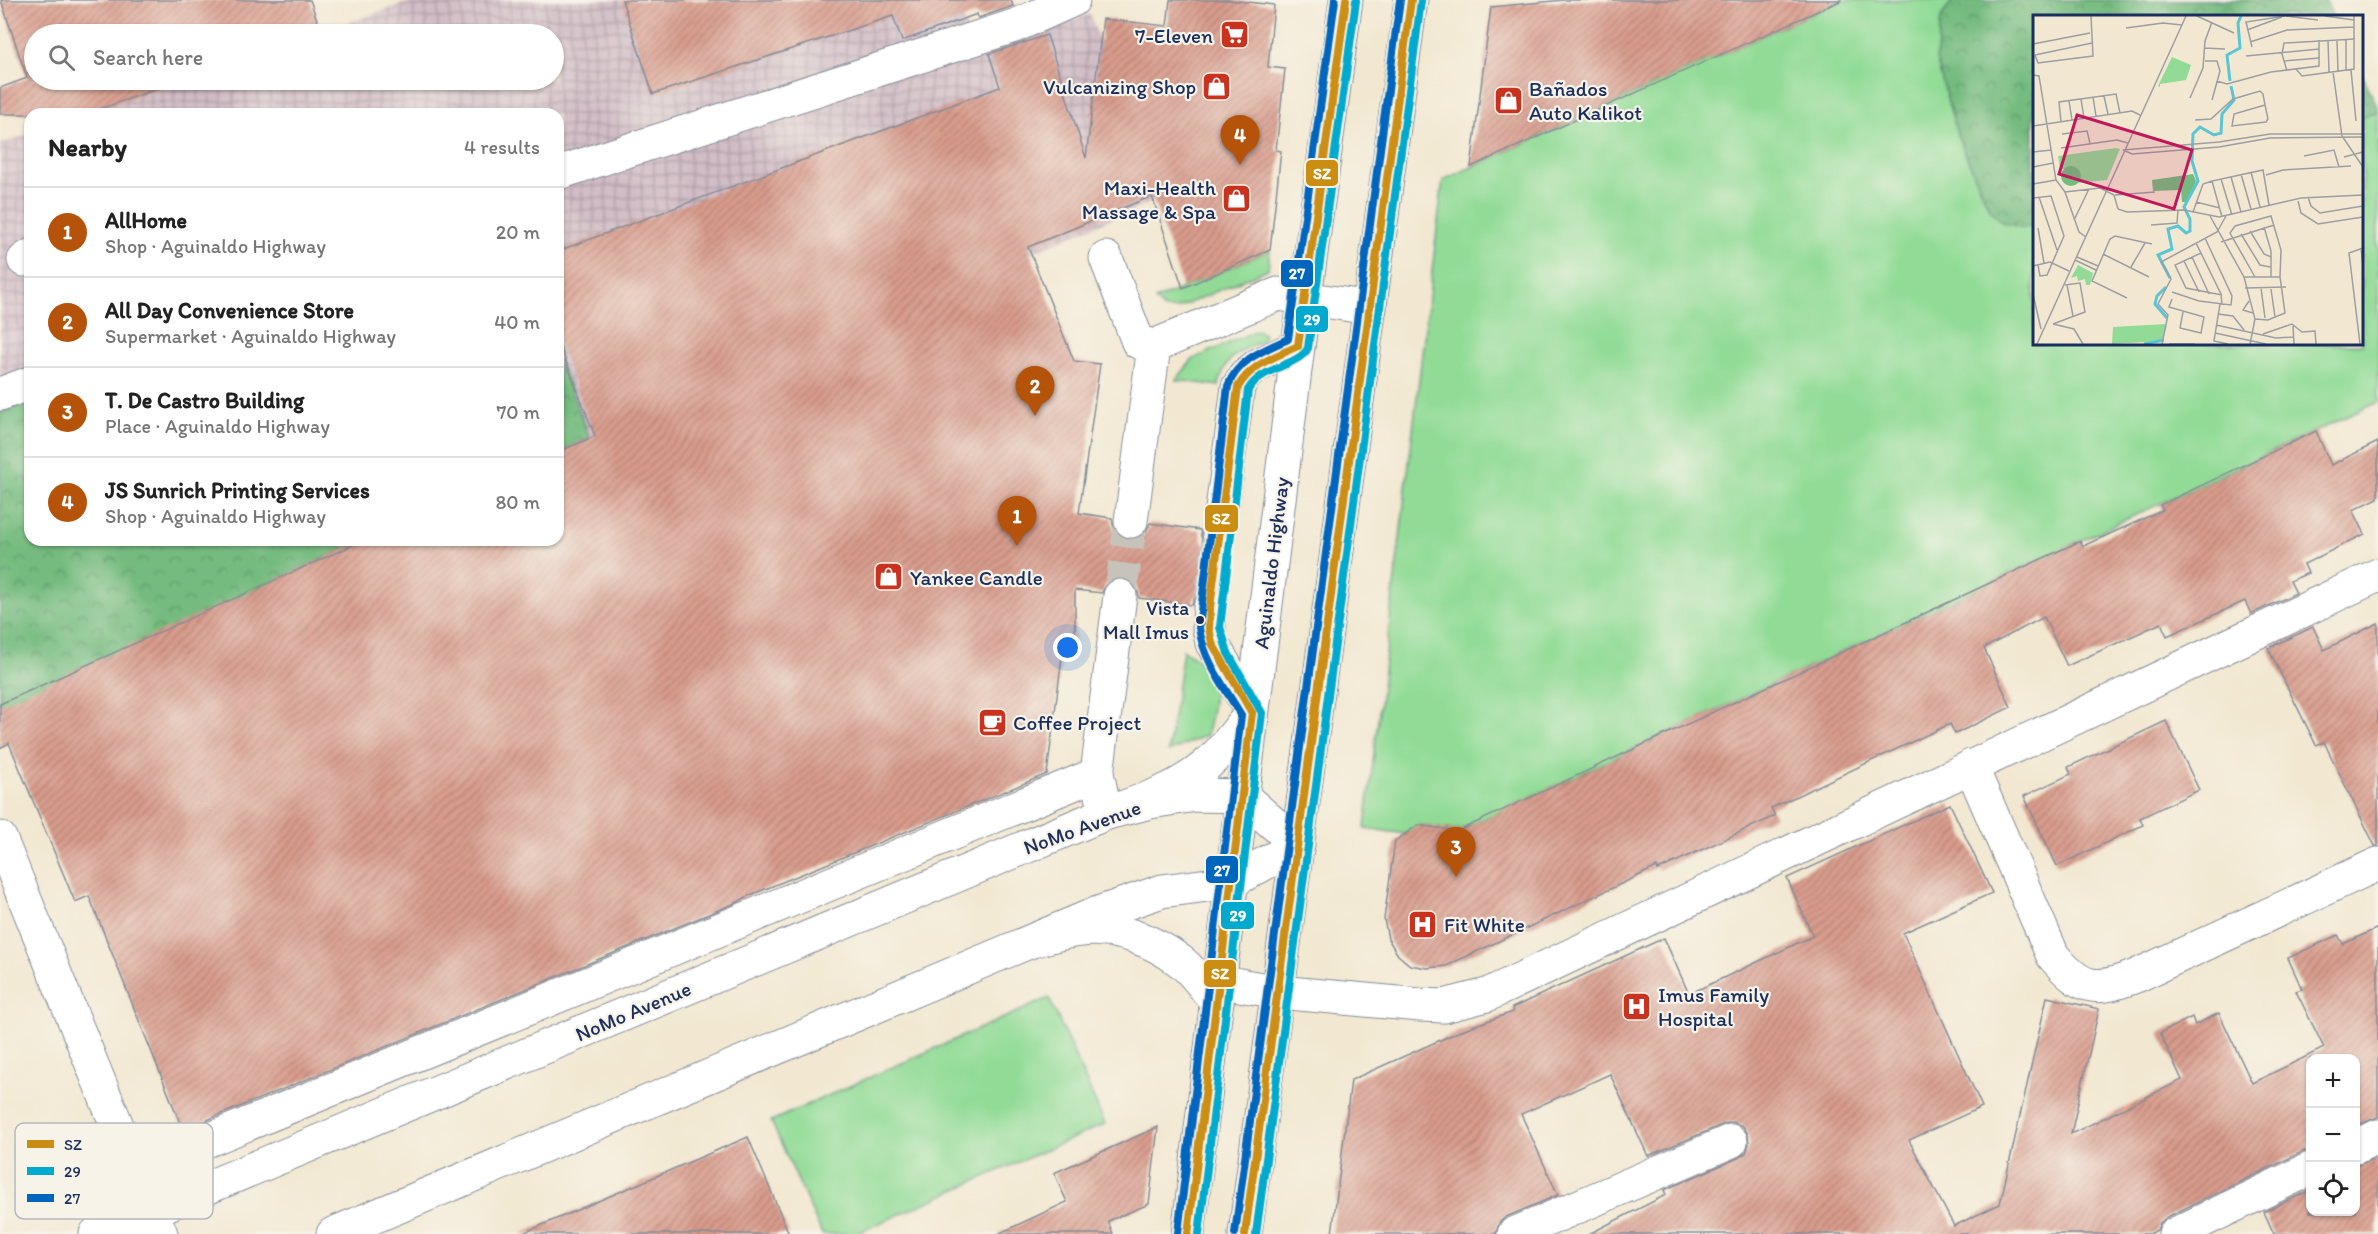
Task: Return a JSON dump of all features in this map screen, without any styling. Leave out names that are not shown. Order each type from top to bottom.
[{"type":"main road","points":[[564,171],[1017,25],[1073,0]]},
{"type":"main road","name":"Aguinaldo Highway","points":[[1188,1234],[1304,298],[1346,0]]},
{"type":"main road","points":[[1245,1234],[1411,0]]},
{"type":"main road","points":[[1106,258],[1138,342],[1154,346],[1278,294],[1370,308]]},
{"type":"main road","points":[[1131,521],[1154,346]]},
{"type":"main road","points":[[1219,533],[1238,387],[1245,375],[1258,365],[1298,346]]},
{"type":"main road","points":[[0,394],[24,385]]},
{"type":"main road","points":[[1032,941],[1081,930],[1107,931],[1132,936],[1156,945],[1182,962],[1217,992],[1278,992],[1444,1006],[1487,995],[2378,575]]},
{"type":"main road","points":[[1120,596],[1097,774],[1107,813],[1163,794],[1190,778],[1213,759],[1252,713],[1212,643],[1209,627],[1210,608]]},
{"type":"main road","points":[[1971,766],[2053,956],[2069,975],[2089,986],[2113,985],[2136,976],[2378,864]]},
{"type":"main road","points":[[213,1138],[1097,774]]},
{"type":"main road","name":"NoMo Avenue","points":[[213,1197],[702,982],[1107,813],[1150,802],[1196,795],[1242,796]]},
{"type":"main road","points":[[1242,796],[1298,845]]},
{"type":"main road","points":[[0,838],[117,1123]]},
{"type":"main road","points":[[333,1234],[1128,901],[1162,891],[1231,882],[1298,845]]},
{"type":"main road","points":[[797,897],[814,935]]},
{"type":"main road","points":[[687,943],[702,982]]},
{"type":"main road","points":[[2360,1145],[2378,1136]]},
{"type":"main road","points":[[1514,1234],[1731,1141]]},
{"type":"main road","points":[[2175,1234],[2234,1221],[2306,1172]]},
{"type":"main road","name":"NoMo Avenue","points":[[96,1234],[157,1222]]},
{"type":"shaded area","points":[[414,0],[956,0],[976,55],[1090,14],[1154,201],[590,438],[564,373],[564,108],[103,108],[156,90],[564,90],[564,24],[344,24]]},
{"type":"shaded area","points":[[24,136],[24,404],[0,413],[0,144]]},
{"type":"green space","points":[[1842,0],[1953,0],[1941,17],[1957,134],[1989,208],[2023,228],[2033,224],[2033,345],[2363,345],[2363,117],[2378,112],[2378,402],[1458,831],[1418,825],[1405,834],[1365,828],[1443,180]]},
{"type":"green space","points":[[1953,0],[2325,0],[2332,15],[2033,15],[2033,224],[2023,228],[2002,222],[1989,208],[1957,134],[1936,59],[1941,17]]},
{"type":"green space","points":[[2363,76],[2378,108],[2378,112],[2363,117]]},
{"type":"green space","points":[[1270,250],[1268,269],[1176,309],[1164,309],[1155,300]]},
{"type":"green space","points":[[1257,330],[1264,334],[1261,342],[1233,357],[1224,369],[1219,386],[1176,380],[1193,359]]},
{"type":"green space","points":[[564,373],[590,438],[564,449]]},
{"type":"green space","points":[[24,404],[24,546],[351,546],[0,706],[0,413]]},
{"type":"green space","points":[[1183,650],[1204,664],[1210,674],[1214,691],[1212,709],[1207,735],[1168,752]]},
{"type":"green space","points":[[1049,998],[1105,1124],[855,1234],[822,1234],[771,1121]]},
{"type":"building","points":[[1,0],[310,0],[318,24],[24,24],[24,69]]},
{"type":"building","points":[[622,0],[1011,0],[1013,6],[978,18],[977,14],[902,41],[893,16],[653,94]]},
{"type":"building","points":[[1170,0],[1229,0],[1274,5],[1268,67],[1285,69],[1276,150],[1281,151],[1270,250],[1183,288],[1152,196],[1028,247],[1074,361],[1100,364],[1079,513],[1112,518],[1114,529],[1120,536],[1128,539],[1139,538],[1146,532],[1150,523],[1200,530],[1202,541],[1209,549],[1203,591],[1195,597],[1192,605],[1139,598],[1137,588],[1132,582],[1123,578],[1112,579],[1106,584],[1102,593],[1075,590],[1075,650],[1063,649],[1047,774],[200,1123],[180,1123],[89,896],[75,902],[9,743],[0,748],[0,704],[351,546],[564,546],[564,449],[595,436],[564,356],[564,249],[1000,87],[989,54],[1047,35],[1086,158],[1103,19],[1167,26]]},
{"type":"building","points":[[1564,0],[1842,0],[1471,167],[1491,7]]},
{"type":"building","points":[[24,79],[24,90],[154,90],[103,108],[24,108],[24,114],[0,114],[0,88]]},
{"type":"building","points":[[2316,431],[2331,465],[2378,442],[2378,498],[2353,510],[2365,534],[2304,564],[2308,573],[2290,581],[2296,593],[2251,614],[2245,601],[2167,636],[2161,623],[2067,666],[2044,617],[1984,648],[2011,707],[1955,734],[1950,724],[1771,808],[1775,816],[1658,870],[1657,867],[1446,966],[1427,968],[1410,965],[1398,955],[1388,939],[1384,919],[1395,841],[1418,825],[1458,831],[2080,541],[2083,546],[2163,510],[2160,505]]},
{"type":"building","points":[[2378,623],[2378,846],[2375,846],[2324,742],[2316,745],[2268,648],[2313,627],[2324,650]]},
{"type":"building","points":[[2166,721],[2199,790],[2140,818],[2143,825],[2057,866],[2024,796],[2071,774],[2068,767]]},
{"type":"building","points":[[1950,804],[1992,893],[1903,933],[1982,1107],[1909,1140],[1954,1226],[2000,1204],[2047,997],[2099,1009],[2071,1134],[2182,1080],[2160,1033],[2192,1017],[2195,1025],[2219,1013],[2252,1083],[2306,1057],[2306,1151],[2167,1217],[2160,1223],[2157,1230],[2150,1234],[1589,1234],[1666,1195],[1664,1190],[1738,1158],[1746,1153],[1749,1144],[1748,1134],[1743,1126],[1733,1122],[1648,1156],[1610,1074],[1521,1114],[1558,1195],[1506,1217],[1499,1223],[1496,1234],[1332,1234],[1351,1080],[1467,1028],[1513,1012],[1512,1008],[1664,938],[1689,994],[1813,936],[1787,878]]},
{"type":"building","points":[[2378,928],[2378,1117],[2360,1124],[2360,1054],[2312,1054],[2324,1048],[2296,991],[2302,989],[2288,958],[2338,935],[2343,944]]},
{"type":"building","points":[[1158,1127],[1149,1204],[1108,1221],[1113,1234],[998,1234],[1067,1202],[1054,1173]]},
{"type":"building","points":[[748,1137],[789,1234],[521,1234]]},
{"type":"building","points":[[2378,1157],[2378,1234],[2274,1234],[2264,1212],[2306,1192],[2306,1216],[2360,1216],[2360,1164]]},
{"type":"tunnel","points":[[1120,596],[1131,521]]},
{"type":"tunnel","points":[[1210,608],[1219,533]]},
{"type":"transit line","name":"27","points":[[1178,1233],[1241,715],[1210,663],[1199,628],[1228,386],[1232,377],[1245,362],[1288,339],[1335,0]]},
{"type":"transit line","name":"SZ","points":[[1298,346],[1346,0]]},
{"type":"transit line","name":"27","points":[[1235,1233],[1400,0]]},
{"type":"transit line","name":"SZ","points":[[1245,1234],[1411,0]]},
{"type":"transit line","name":"29","points":[[1199,1234],[1262,713],[1228,653],[1220,627],[1248,390],[1262,376],[1297,359],[1308,348],[1356,1]]},
{"type":"transit line","name":"29","points":[[1256,1234],[1421,1]]},
{"type":"transit line","name":"SZ","points":[[1252,713],[1212,643],[1209,628],[1210,608],[1238,387],[1243,379],[1257,367],[1298,346]]},
{"type":"transit line","name":"SZ","points":[[1188,1234],[1252,713]]},
{"type":"place","name":"7-Eleven","points":[[1234,35]]},
{"type":"place","name":"Vulcanizing Shop","points":[[1217,86]]},
{"type":"place","name":"Bañados Auto Kalikot","points":[[1508,100]]},
{"type":"place","name":"JS Sunrich Printing Services","points":[[1240,165]]},
{"type":"place","name":"Maxi-Health Massage & Spa","points":[[1237,199]]},
{"type":"place","name":"All Day Convenience Store","points":[[1035,416]]},
{"type":"place","name":"AllHome","points":[[1017,546]]},
{"type":"place","name":"Yankee Candle","points":[[889,577]]},
{"type":"place","name":"Vista Mall Imus","points":[[1200,620]]},
{"type":"place","name":"Coffee Project","points":[[992,722]]},
{"type":"place","name":"T. De Castro Building","points":[[1456,877]]},
{"type":"place","name":"Fit White","points":[[1423,924]]},
{"type":"place","name":"Imus Family Hospital","points":[[1637,1006]]}]
